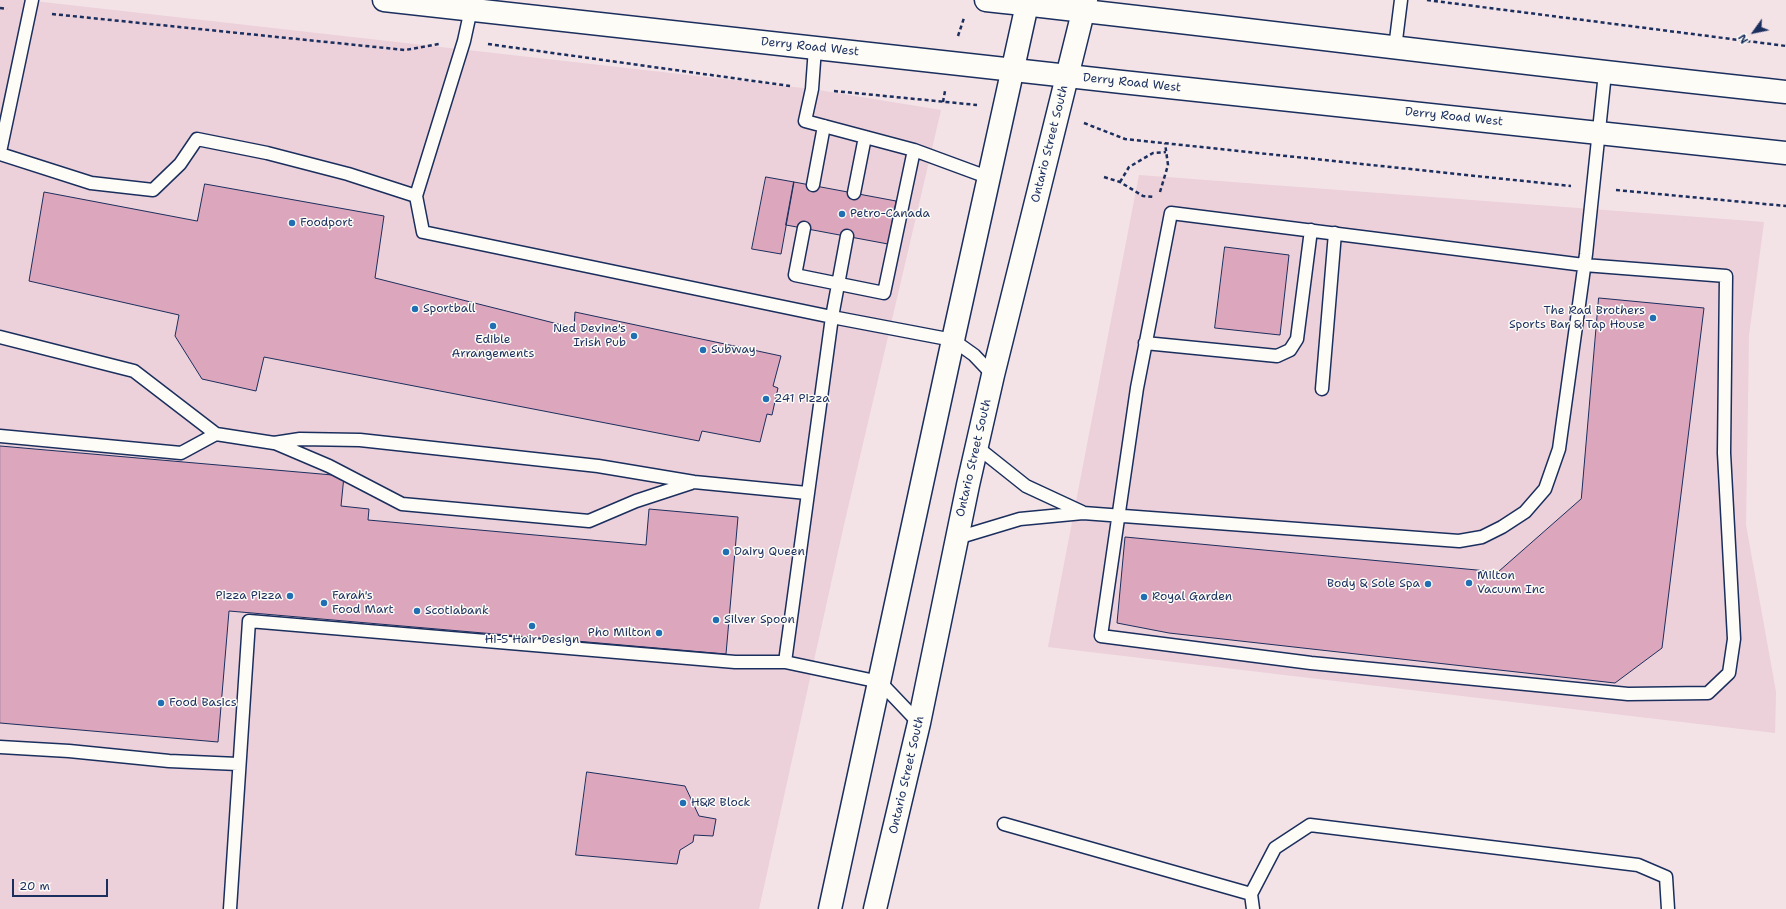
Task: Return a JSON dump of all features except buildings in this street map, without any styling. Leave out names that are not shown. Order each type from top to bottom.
[{"type":"main road","name":"Derry Road West","points":[[384,0],[1067,76],[1786,153]]},
{"type":"main road","points":[[986,0],[1085,5],[1395,48],[1605,73],[1786,92]]},
{"type":"main road","points":[[830,909],[1028,2]]},
{"type":"main road","name":"Ontario Street South","points":[[875,909],[919,723],[957,538],[993,375],[1085,5]]},
{"type":"lane","points":[[1395,48],[1401,0]]},
{"type":"lane","points":[[31,6],[0,153],[91,184],[153,190],[180,164],[197,139],[267,153],[333,170],[416,196]]},
{"type":"lane","points":[[471,9],[464,41],[416,196],[423,232],[832,317],[953,340],[974,355],[993,375]]},
{"type":"lane","points":[[815,48],[812,89],[805,121],[914,150],[990,178]]},
{"type":"lane","points":[[957,538],[1020,519],[1083,513],[1459,541],[1482,537],[1526,512],[1545,489],[1559,449],[1584,265],[1605,73]]},
{"type":"lane","points":[[813,185],[824,126]]},
{"type":"lane","points":[[854,193],[866,137]]},
{"type":"lane","points":[[804,228],[795,275],[884,293],[914,150]]},
{"type":"lane","points":[[1171,213],[1584,265],[1726,276],[1724,453],[1734,638],[1729,673],[1708,693],[1628,694],[1312,663],[1101,636],[1136,388],[1171,213]]},
{"type":"lane","points":[[1145,343],[1277,356],[1290,350],[1297,338],[1311,230]]},
{"type":"lane","points":[[1322,389],[1335,233]]},
{"type":"lane","points":[[784,662],[832,317],[847,236]]},
{"type":"lane","points":[[0,337],[134,371],[216,434],[274,442],[300,439],[360,440],[598,466],[694,482],[807,493]]},
{"type":"lane","points":[[0,436],[181,453],[216,434]]},
{"type":"lane","points":[[274,442],[329,466],[402,504],[589,521],[636,501],[694,482]]},
{"type":"lane","points":[[977,447],[1026,486],[1083,513]]},
{"type":"lane","points":[[230,909],[238,764],[249,621],[735,662],[784,662],[880,682],[919,723]]},
{"type":"lane","points":[[0,747],[69,751],[169,761],[238,764]]},
{"type":"lane","points":[[1004,824],[1250,894]]},
{"type":"lane","points":[[1253,909],[1250,894],[1276,848],[1310,825],[1638,866],[1666,877],[1668,909]]},
{"type":"path","points":[[1427,0],[1786,46]]},
{"type":"path","points":[[0,8],[31,6],[405,50],[464,41],[812,89],[1005,107]]},
{"type":"path","points":[[1058,113],[1125,139],[1593,188],[1786,206]]},
{"type":"path","points":[[1104,177],[1120,182],[1143,196],[1157,198],[1162,190],[1168,165],[1165,143]]},
{"type":"path","points":[[1120,182],[1129,167],[1153,153],[1166,152]]},
{"type":"shaded area","points":[[0,0],[25,0],[812,89],[941,110],[843,529],[759,909],[0,909]]},
{"type":"shaded area","points":[[1139,175],[1764,222],[1749,335],[1746,525],[1776,692],[1775,733],[1048,647]]},
{"type":"place","name":"Petro-Canada","points":[[842,214]]},
{"type":"place","name":"Foodport","points":[[292,223]]},
{"type":"place","name":"Sportball","points":[[415,309]]},
{"type":"place","name":"The Rad Brothers Sports Bar & Tap House","points":[[1653,318]]},
{"type":"place","name":"Edible Arrangements","points":[[493,326]]},
{"type":"place","name":"Ned Devine's Irish Pub","points":[[634,336]]},
{"type":"place","name":"Subway","points":[[703,350]]},
{"type":"place","name":"241 Pizza","points":[[766,399]]},
{"type":"place","name":"Dairy Queen","points":[[726,552]]},
{"type":"place","name":"Milton Vacuum Inc","points":[[1469,583]]},
{"type":"place","name":"Body & Sole Spa","points":[[1428,584]]},
{"type":"place","name":"Pizza Pizza","points":[[290,596]]},
{"type":"place","name":"Royal Garden","points":[[1144,597]]},
{"type":"place","name":"Farah's Food Mart","points":[[324,603]]},
{"type":"place","name":"Scotiabank","points":[[417,611]]},
{"type":"place","name":"Silver Spoon","points":[[716,620]]},
{"type":"place","name":"Hi-5 Hair Design","points":[[532,626]]},
{"type":"place","name":"Pho Milton","points":[[659,633]]},
{"type":"place","name":"Food Basics","points":[[161,703]]},
{"type":"place","name":"H&R Block","points":[[683,803]]}]
